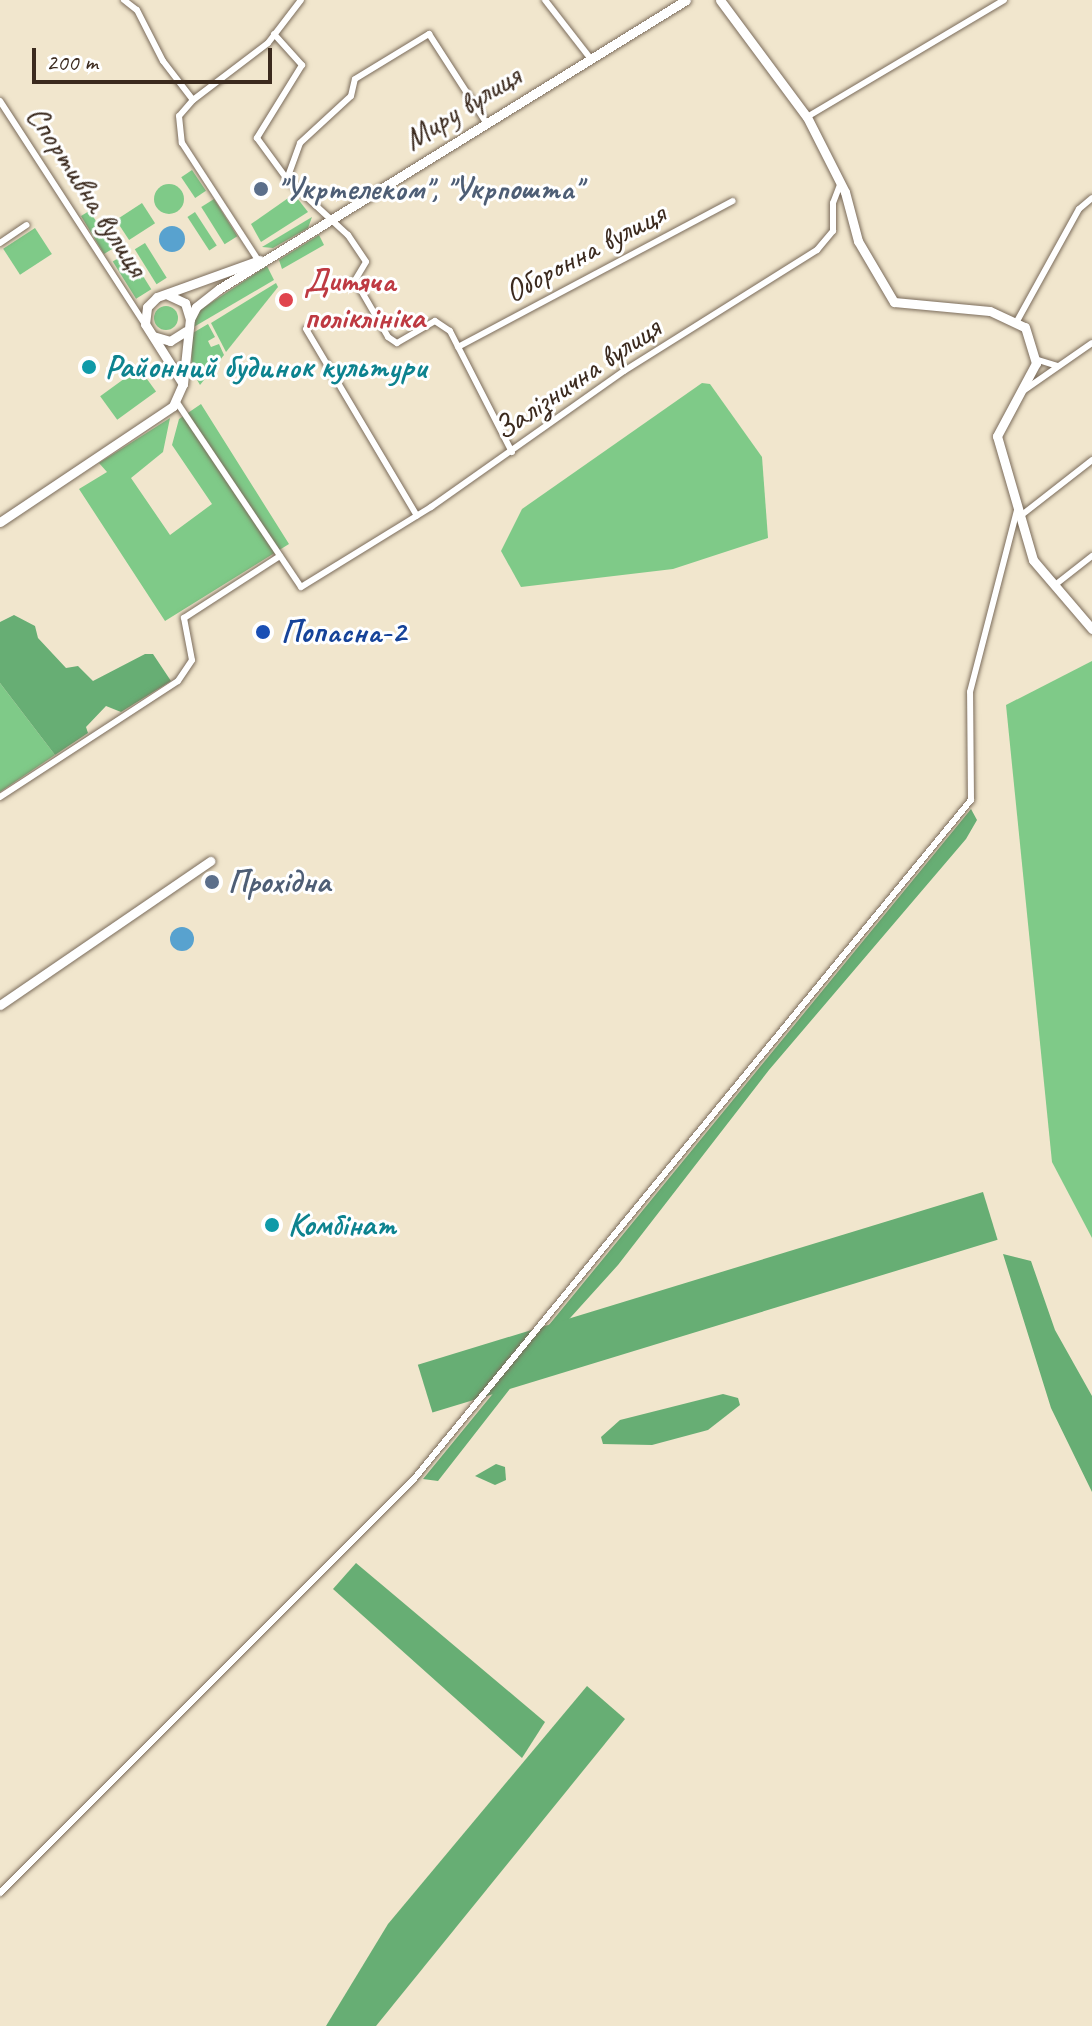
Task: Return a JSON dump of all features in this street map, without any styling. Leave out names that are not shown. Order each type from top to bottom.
[{"type":"street","points":[[124,0],[137,10],[163,61],[193,100]]},
{"type":"street","points":[[137,10],[140,0]]},
{"type":"street","points":[[262,260],[182,143],[179,116],[193,100],[233,74],[274,34],[301,0]]},
{"type":"street","points":[[545,0],[591,59]]},
{"type":"street","name":"Миру вулиця","points":[[262,260],[686,0]]},
{"type":"street","points":[[720,0],[807,117],[841,182],[858,241],[894,302],[990,311],[1025,327],[1035,359],[1023,391],[997,436],[1019,500],[1033,560],[1092,629]]},
{"type":"street","points":[[807,117],[1004,0]]},
{"type":"street","points":[[274,34],[302,65],[257,138],[287,179],[329,221],[348,235],[366,262],[355,280],[388,337],[397,343],[435,321],[450,331],[512,452]]},
{"type":"street","points":[[287,179],[300,143],[351,96],[355,79],[429,34],[487,124]]},
{"type":"street","name":"Спортивна вулиця","points":[[0,101],[145,324]]},
{"type":"street","name":"Залізнична вулиця","points":[[280,556],[301,587],[417,516],[624,371],[817,250],[833,231],[833,203],[841,182]]},
{"type":"street","points":[[1016,323],[1079,209],[1092,198]]},
{"type":"street","name":"Оборонна вулиця","points":[[458,347],[733,201]]},
{"type":"street","points":[[0,243],[27,225]]},
{"type":"street","points":[[135,307],[262,260]]},
{"type":"street","points":[[153,336],[174,340],[189,324],[196,307],[262,260]]},
{"type":"street","points":[[0,522],[167,413],[176,401],[183,384],[189,324],[185,303],[168,295]]},
{"type":"street","points":[[149,304],[145,324],[183,384]]},
{"type":"street","points":[[306,329],[417,516]]},
{"type":"street","points":[[1023,391],[1092,343]]},
{"type":"street","points":[[1035,359],[1058,366]]},
{"type":"street","points":[[0,797],[178,681],[192,660],[184,618],[280,556],[176,401]]},
{"type":"street","points":[[1023,514],[1092,460]]},
{"type":"street","points":[[0,1893],[414,1479],[971,800],[970,692],[1019,500]]},
{"type":"street","points":[[1055,585],[1092,556]]},
{"type":"street","points":[[0,1005],[210,861]]},
{"type":"green space","points":[[192,170],[206,191],[195,198],[181,177]]},
{"type":"green space","points":[[169,184],[175,185],[183,193],[183,205],[175,213],[169,214],[163,213],[155,205],[154,199],[155,193],[163,185]]},
{"type":"green space","points":[[294,194],[308,212],[261,242],[251,224]]},
{"type":"green space","points":[[214,199],[237,236],[225,244],[201,207]]},
{"type":"green space","points":[[142,203],[155,223],[129,240],[116,220]]},
{"type":"green space","points":[[99,205],[92,215],[100,227],[109,222],[122,243],[104,254],[81,216]]},
{"type":"green space","points":[[195,212],[217,246],[209,250],[187,217]]},
{"type":"green space","points":[[312,217],[308,228],[273,248],[262,247]]},
{"type":"green space","points":[[35,228],[52,254],[20,275],[3,249]]},
{"type":"green space","points":[[319,235],[324,245],[282,269],[279,260]]},
{"type":"green space","points":[[145,243],[167,278],[157,284],[135,249]]},
{"type":"green space","points":[[128,252],[151,289],[136,299],[113,262]]},
{"type":"green space","points":[[267,266],[274,280],[192,328],[200,310]]},
{"type":"green space","points":[[276,283],[278,287],[226,352],[211,323]]},
{"type":"green space","points":[[166,306],[175,309],[178,318],[175,327],[166,330],[157,327],[154,318],[157,309]]},
{"type":"green space","points":[[208,324],[215,337],[208,341],[211,347],[219,344],[224,355],[200,385],[192,371],[191,334]]},
{"type":"green space","points":[[139,368],[156,391],[117,420],[100,396]]},
{"type":"green space","points":[[702,383],[710,384],[762,457],[768,538],[673,569],[521,587],[501,551],[522,509]]},
{"type":"green space","points":[[201,404],[289,544],[165,621],[79,489],[107,472],[99,463],[170,418],[163,452],[131,478],[170,535],[212,504],[172,445],[179,419]]},
{"type":"green space","points":[[14,615],[35,626],[38,638],[66,668],[78,666],[93,681],[145,654],[153,654],[171,681],[121,712],[106,706],[86,727],[88,733],[55,755],[0,683],[0,622]]},
{"type":"green space","points":[[1092,661],[1092,1238],[1052,1162],[1006,705]]},
{"type":"green space","points":[[0,683],[55,755],[0,792]]},
{"type":"green space","points":[[971,809],[977,820],[966,839],[769,1070],[618,1265],[534,1358],[438,1481],[423,1479]]},
{"type":"green space","points":[[983,1192],[998,1240],[432,1413],[418,1365]]},
{"type":"green space","points":[[1003,1254],[1031,1261],[1055,1330],[1092,1396],[1092,1492],[1051,1408]]},
{"type":"green space","points":[[723,1394],[738,1398],[740,1405],[708,1430],[652,1445],[603,1444],[601,1437],[620,1420]]},
{"type":"green space","points":[[496,1464],[505,1467],[506,1480],[495,1485],[475,1476]]},
{"type":"green space","points":[[356,1563],[545,1722],[522,1758],[333,1589]]},
{"type":"green space","points":[[587,1686],[625,1719],[376,2026],[326,2026],[388,1924]]},
{"type":"water","points":[[172,226],[181,230],[185,239],[181,248],[172,252],[163,248],[159,239],[163,230]]},
{"type":"water","points":[[182,927],[193,934],[194,939],[187,950],[182,951],[171,944],[170,939],[177,928]]},
{"type":"place","name":"\"Укртелеком\", \"Укрпошта\"","points":[[261,189]]},
{"type":"place","name":"Дитяча поліклініка","points":[[286,300]]},
{"type":"place","name":"Районний будинок культури","points":[[89,367]]},
{"type":"place","name":"Попасна-2","points":[[263,632]]},
{"type":"place","name":"Прохідна","points":[[212,882]]},
{"type":"place","name":"Комбінат","points":[[272,1225]]}]
